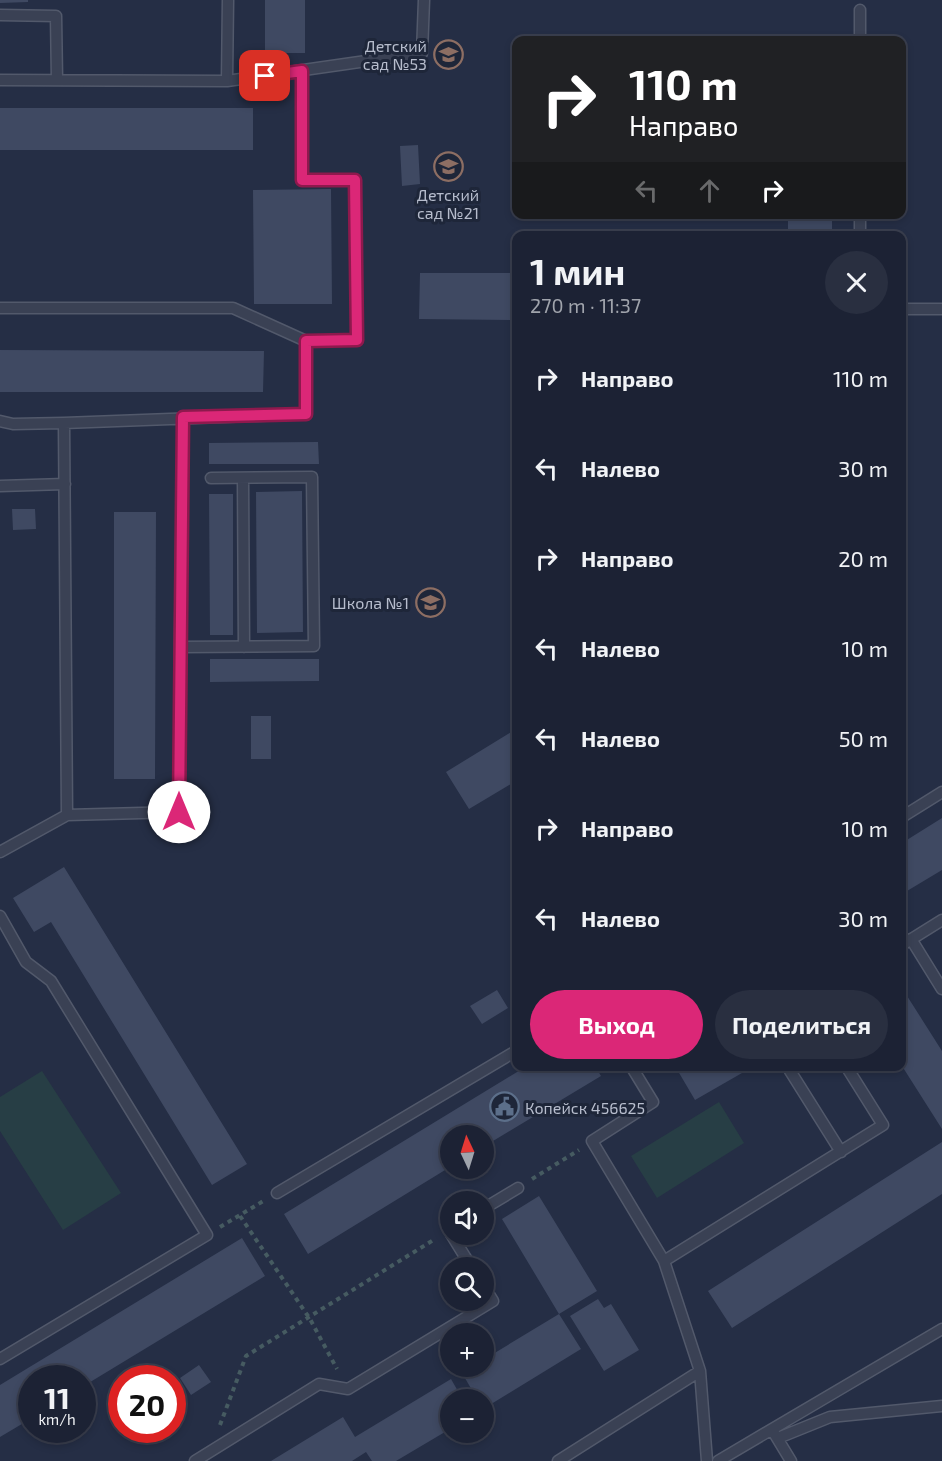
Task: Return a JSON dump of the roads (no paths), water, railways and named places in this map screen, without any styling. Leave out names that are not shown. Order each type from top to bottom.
[{"type":"lane","points":[[228,0],[228,81]]},
{"type":"lane","points":[[0,80],[228,81],[422,54],[424,0]]},
{"type":"lane","points":[[860,10],[860,36]]},
{"type":"lane","points":[[0,15],[56,16],[57,80]]},
{"type":"lane","points":[[0,308],[233,308],[306,341],[357,340],[355,180],[302,180],[302,71]]},
{"type":"lane","points":[[906,309],[942,309]]},
{"type":"lane","points":[[0,421],[13,424],[64,423],[306,414],[306,341]]},
{"type":"lane","points":[[0,852],[67,815],[179,812],[183,417]]},
{"type":"lane","points":[[64,423],[67,815]]},
{"type":"lane","points":[[180,647],[314,646],[312,477],[211,478]]},
{"type":"lane","points":[[243,478],[244,647]]},
{"type":"lane","points":[[0,486],[65,484]]},
{"type":"lane","points":[[906,814],[942,792]]},
{"type":"lane","points":[[0,916],[26,962],[51,981],[207,1235],[0,1359]]},
{"type":"lane","points":[[942,921],[906,942],[942,989]]},
{"type":"lane","points":[[277,1193],[512,1053]]},
{"type":"lane","points":[[634,1071],[653,1102],[592,1142],[664,1261],[700,1371],[707,1461]]},
{"type":"lane","points":[[790,1071],[841,1152]]},
{"type":"lane","points":[[664,1261],[883,1125],[849,1071]]},
{"type":"lane","points":[[494,1202],[518,1188]]},
{"type":"lane","points":[[195,1461],[319,1384],[348,1389],[477,1311]]},
{"type":"lane","points":[[718,1461],[775,1433],[942,1329]]},
{"type":"lane","points":[[558,1461],[700,1371]]},
{"type":"lane","points":[[775,1433],[830,1417],[942,1406]]},
{"type":"lane","points":[[775,1433],[791,1461]]},
{"type":"place","name":"Детский сад №53","points":[[448,54]]},
{"type":"place","name":"Детский сад №21","points":[[448,166]]},
{"type":"place","name":"Школа №1","points":[[430,602]]},
{"type":"place","name":"Копейск 456625","points":[[504,1107]]}]
